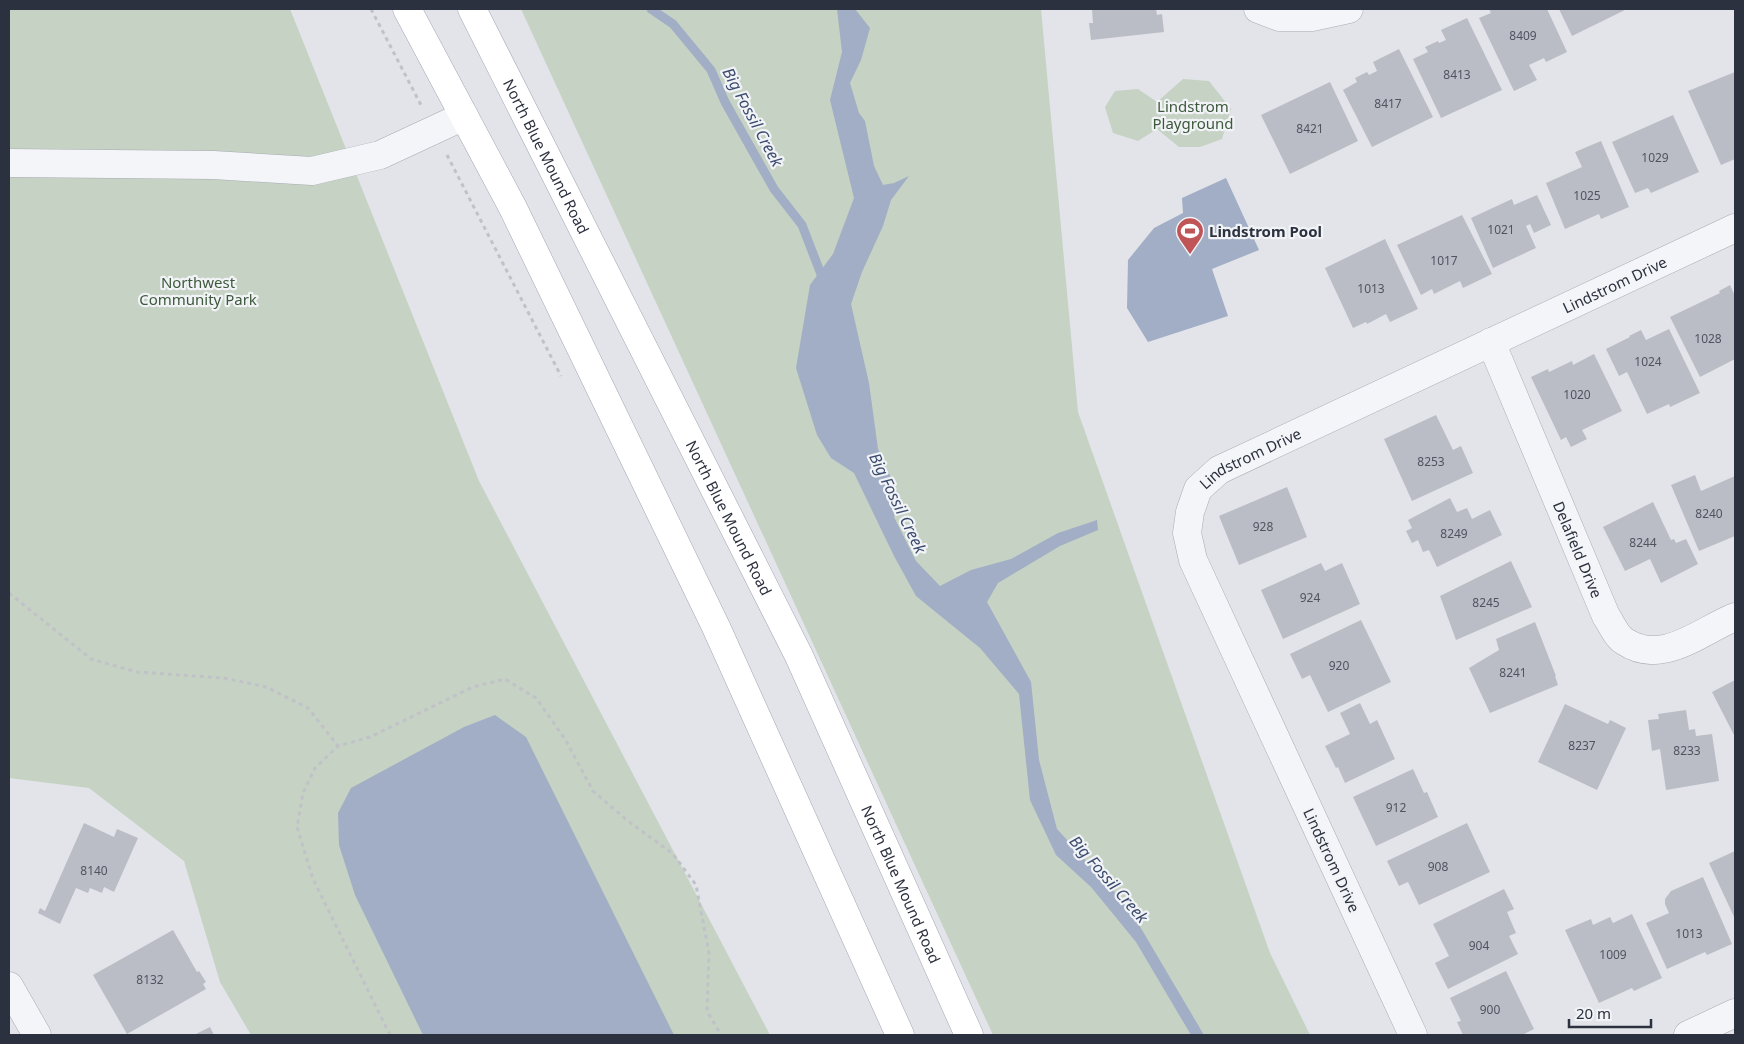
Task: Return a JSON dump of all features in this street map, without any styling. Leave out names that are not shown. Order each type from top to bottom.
[{"type":"main road","points":[[407,9],[513,208],[716,627],[900,1035]]},
{"type":"main road","name":"North Blue Mound Road","points":[[472,9],[799,656],[969,1035]]},
{"type":"street","points":[[1258,9],[1279,17],[1312,17],[1349,9]]},
{"type":"street","points":[[9,163],[213,165],[312,171],[380,155],[464,116]]},
{"type":"street","name":"Lindstrom Drive","points":[[1413,1035],[1194,560],[1187,533],[1198,489],[1219,470],[1735,228]]},
{"type":"street","name":"Delafield Drive","points":[[1491,342],[1606,616],[1622,641],[1645,651],[1670,649],[1735,617]]},
{"type":"street","points":[[9,986],[37,1035]]},
{"type":"street","points":[[1688,1035],[1735,1013]]},
{"type":"path","points":[[371,9],[564,383]]},
{"type":"path","points":[[9,593],[91,659],[137,672],[224,678],[266,687],[308,708],[338,746]]},
{"type":"path","points":[[390,1035],[313,879],[297,827],[304,793],[315,768],[338,746],[370,737],[473,687],[504,679],[536,698],[565,739],[593,791],[628,821],[673,854],[696,885],[710,954],[707,1010],[721,1035]]},
{"type":"green space","name":"Northwest Community Park","points":[[9,9],[290,9],[479,481],[770,1035],[251,1035],[220,982],[184,861],[89,788],[9,778]]},
{"type":"green space","points":[[521,9],[1041,9],[1078,412],[1270,953],[1310,1035],[993,1035]]},
{"type":"green space","name":"Lindstrom Playground","points":[[1183,79],[1209,81],[1231,109],[1222,139],[1200,147],[1179,147],[1157,129],[1138,141],[1113,133],[1105,107],[1115,91],[1138,89],[1157,102]]},
{"type":"water","points":[[837,9],[855,9],[870,28],[861,60],[850,83],[859,113],[865,121],[874,166],[883,185],[894,183],[909,176],[891,200],[883,226],[862,272],[851,304],[869,383],[878,449],[901,500],[894,517],[916,561],[940,586],[971,570],[1011,559],[1058,533],[1097,520],[1098,530],[1060,546],[998,583],[987,602],[1031,682],[1039,760],[1057,829],[1129,908],[1204,1035],[1191,1035],[1136,942],[1091,887],[1056,855],[1030,800],[1019,694],[980,648],[916,596],[894,556],[854,473],[831,458],[817,435],[796,368],[810,285],[833,254],[854,198],[830,100],[842,52]]},
{"type":"water","name":"Lindstrom Pool","points":[[1226,178],[1259,250],[1212,269],[1228,316],[1148,342],[1127,308],[1128,260],[1154,228],[1183,213],[1182,198]]},
{"type":"water","points":[[495,715],[526,737],[674,1035],[423,1035],[355,895],[339,845],[338,813],[351,788],[464,727]]},
{"type":"building","points":[[1092,9],[1156,9],[1157,15],[1162,14],[1164,32],[1091,40],[1089,23],[1093,23]]},
{"type":"building","points":[[1489,9],[1547,9],[1567,52],[1546,62],[1544,58],[1529,65],[1537,80],[1514,91],[1479,18],[1491,13]]},
{"type":"building","points":[[1559,9],[1627,9],[1572,36]]},
{"type":"building","points":[[1467,18],[1502,90],[1441,118],[1413,59],[1428,52],[1425,47],[1438,41],[1439,43],[1446,40],[1441,30]]},
{"type":"building","points":[[1399,49],[1433,117],[1372,147],[1343,90],[1357,82],[1355,78],[1367,72],[1369,75],[1377,71],[1373,62]]},
{"type":"building","points":[[1735,72],[1735,159],[1721,165],[1688,91]]},
{"type":"building","points":[[1330,82],[1358,141],[1290,174],[1261,115]]},
{"type":"building","points":[[1673,115],[1699,172],[1651,193],[1648,188],[1635,193],[1612,142]]},
{"type":"building","points":[[1601,141],[1629,207],[1601,219],[1599,214],[1565,229],[1546,183],[1582,167],[1575,152]]},
{"type":"building","points":[[1537,195],[1551,225],[1534,233],[1530,224],[1526,226],[1536,248],[1493,268],[1471,218],[1512,199],[1514,205]]},
{"type":"building","points":[[1462,215],[1492,274],[1463,288],[1460,281],[1434,294],[1432,289],[1421,295],[1397,245]]},
{"type":"building","points":[[1385,239],[1418,309],[1390,322],[1386,314],[1367,324],[1366,322],[1353,328],[1325,268]]},
{"type":"building","points":[[1730,285],[1735,296],[1735,359],[1700,377],[1670,317],[1720,293],[1719,291]]},
{"type":"building","points":[[1669,329],[1700,393],[1670,407],[1669,404],[1647,414],[1627,372],[1619,376],[1606,349],[1641,330],[1646,340]]},
{"type":"building","points":[[1594,354],[1622,411],[1582,430],[1587,439],[1571,447],[1566,437],[1561,440],[1531,377],[1548,369],[1549,372],[1572,361],[1573,365]]},
{"type":"building","points":[[1436,415],[1453,450],[1461,446],[1473,473],[1412,501],[1384,439]]},
{"type":"building","points":[[1695,475],[1701,491],[1735,476],[1735,536],[1699,551],[1671,485]]},
{"type":"building","points":[[1287,487],[1307,537],[1239,565],[1219,516]]},
{"type":"building","points":[[1450,498],[1457,512],[1467,508],[1472,519],[1490,510],[1502,535],[1437,567],[1429,550],[1423,552],[1418,540],[1412,543],[1406,531],[1412,528],[1408,520]]},
{"type":"building","points":[[1653,502],[1671,540],[1674,539],[1676,543],[1686,539],[1698,564],[1661,583],[1650,559],[1625,571],[1603,527]]},
{"type":"building","points":[[1511,561],[1532,607],[1456,640],[1440,596]]},
{"type":"building","points":[[1321,563],[1325,571],[1342,563],[1360,604],[1283,639],[1261,590]]},
{"type":"building","points":[[1361,620],[1391,682],[1328,712],[1310,675],[1302,679],[1290,654]]},
{"type":"building","points":[[1535,622],[1558,685],[1490,713],[1469,668],[1499,650],[1496,639]]},
{"type":"building","points":[[1735,680],[1735,737],[1712,692]]},
{"type":"building","points":[[1360,703],[1370,724],[1377,720],[1395,759],[1345,783],[1325,746],[1350,734],[1340,713]]},
{"type":"building","points":[[1565,704],[1608,724],[1610,720],[1626,728],[1597,790],[1538,762]]},
{"type":"building","points":[[1686,710],[1689,730],[1695,729],[1696,736],[1712,734],[1719,781],[1666,790],[1660,749],[1652,751],[1648,720],[1659,719],[1658,714]]},
{"type":"building","points":[[1413,769],[1424,793],[1427,792],[1438,817],[1376,846],[1353,797]]},
{"type":"building","points":[[84,823],[114,837],[117,829],[138,838],[114,892],[104,887],[102,893],[90,888],[88,893],[76,888],[60,924],[38,913],[40,908],[45,911]]},
{"type":"building","points":[[1467,823],[1490,872],[1419,905],[1408,882],[1399,886],[1387,861]]},
{"type":"building","points":[[1735,851],[1735,919],[1709,863]]},
{"type":"building","points":[[1703,877],[1732,944],[1707,955],[1705,952],[1667,969],[1646,923],[1669,913],[1665,899],[1671,891]]},
{"type":"building","points":[[1504,889],[1514,909],[1507,912],[1516,933],[1509,936],[1518,954],[1448,989],[1435,963],[1449,956],[1433,924]]},
{"type":"building","points":[[1632,914],[1662,978],[1634,991],[1632,988],[1599,1003],[1565,930],[1591,919],[1593,925],[1610,917],[1613,923]]},
{"type":"building","points":[[173,930],[197,972],[199,971],[206,982],[203,984],[206,989],[127,1034],[93,975]]},
{"type":"building","points":[[1506,971],[1534,1029],[1522,1035],[1463,1035],[1457,1022],[1461,1021],[1450,998]]},
{"type":"building","points":[[210,1027],[214,1035],[194,1035]]},
{"type":"waterway","name":"Big Fossil Creek","points":[[651,9],[673,24],[711,70],[725,102],[774,189],[802,225],[824,282]]},
{"type":"place","name":"Lindstrom Pool","points":[[1190,255]]}]
